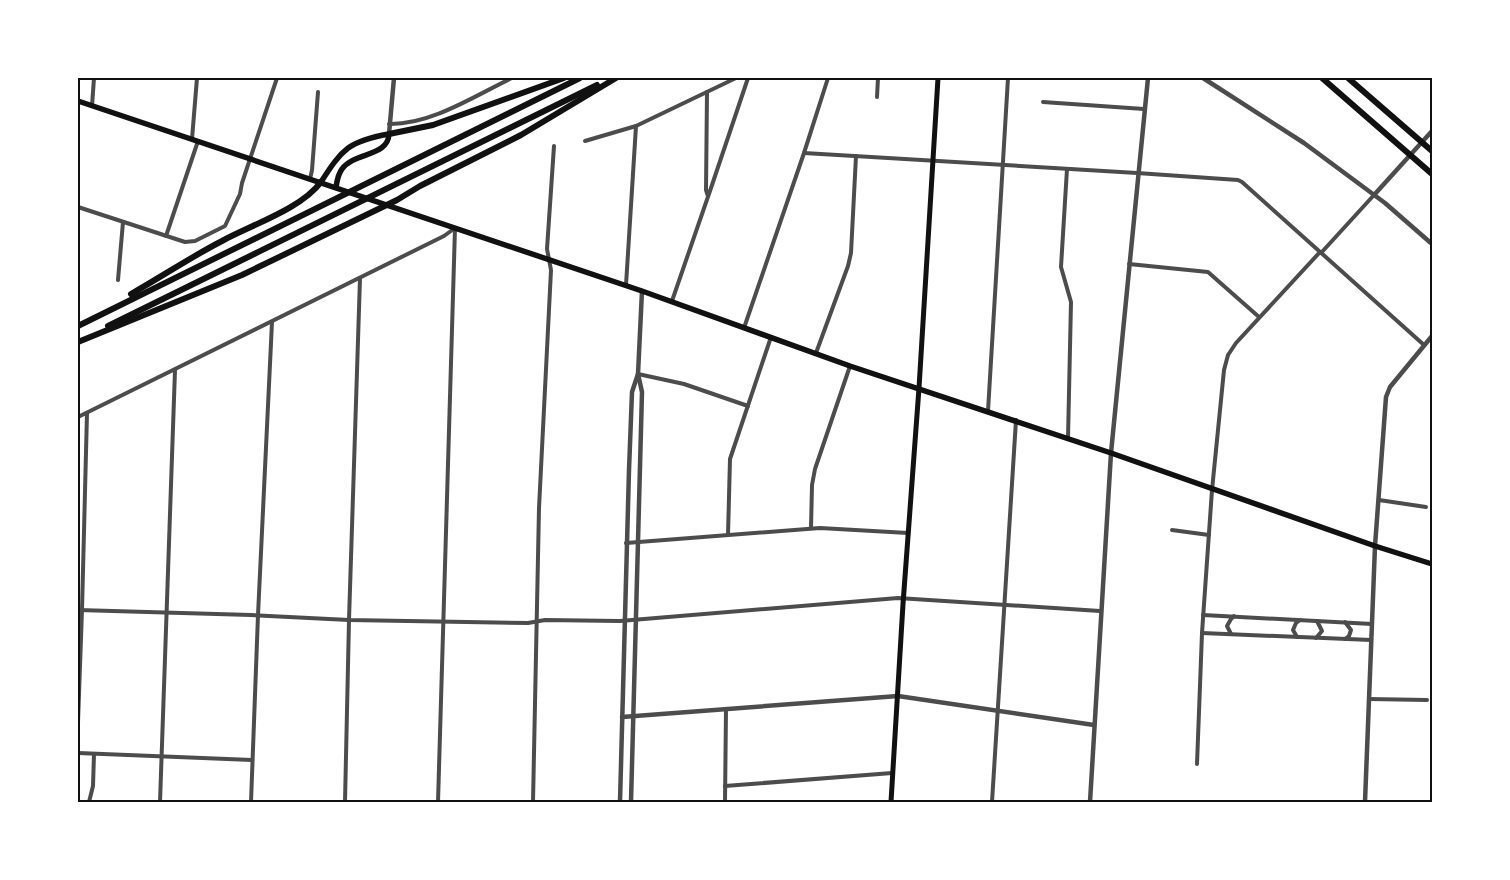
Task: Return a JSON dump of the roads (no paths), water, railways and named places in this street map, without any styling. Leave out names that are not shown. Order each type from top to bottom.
[{"type":"highway","points":[[389,134],[433,125],[564,78]]},
{"type":"highway","points":[[78,326],[580,78]]},
{"type":"highway","points":[[78,342],[612,78]]},
{"type":"highway","points":[[78,342],[242,276],[521,135],[616,78]]},
{"type":"highway","points":[[1322,78],[1432,174]]},
{"type":"highway","points":[[1348,78],[1432,151]]},
{"type":"highway","points":[[90,320],[211,247],[299,202],[314,191],[321,182]]},
{"type":"main road","points":[[891,802],[938,78]]},
{"type":"main road","points":[[78,101],[626,285],[850,366],[1016,420],[1212,490],[1432,564]]},
{"type":"main road","points":[[321,182],[338,157],[352,144],[367,138],[389,134],[388,142],[383,148],[359,157],[342,168],[336,187]]},
{"type":"street","points":[[92,106],[94,78]]},
{"type":"street","points":[[166,236],[195,140],[197,78]]},
{"type":"street","points":[[78,207],[182,241],[195,241],[226,226],[242,188],[276,78]]},
{"type":"street","points":[[389,134],[394,78]]},
{"type":"street","points":[[389,124],[430,117],[512,78]]},
{"type":"street","points":[[585,141],[636,126],[736,78]]},
{"type":"street","points":[[672,301],[748,78]]},
{"type":"street","points":[[744,328],[828,78]]},
{"type":"street","points":[[877,97],[878,78]]},
{"type":"street","points":[[988,411],[1008,78]]},
{"type":"street","points":[[1090,802],[1111,453],[1148,78]]},
{"type":"street","points":[[1203,78],[1304,142],[1374,195],[1432,244]]},
{"type":"street","points":[[310,179],[313,167],[318,92]]},
{"type":"street","points":[[708,92],[706,190],[708,196]]},
{"type":"street","points":[[1044,102],[1144,109]]},
{"type":"street","points":[[626,285],[636,126]]},
{"type":"street","points":[[1197,764],[1202,633],[1212,490],[1224,370],[1228,355],[1259,317],[1432,131]]},
{"type":"street","points":[[533,802],[539,508],[551,270],[547,249],[554,146]]},
{"type":"street","points":[[804,153],[1138,172],[1238,180],[1424,345]]},
{"type":"street","points":[[816,353],[850,259],[856,156]]},
{"type":"street","points":[[1067,169],[1061,267],[1071,302],[1068,438]]},
{"type":"street","points":[[118,280],[123,222]]},
{"type":"street","points":[[78,418],[444,236],[455,228]]},
{"type":"street","points":[[438,802],[455,228]]},
{"type":"street","points":[[1129,264],[1208,272],[1259,317]]},
{"type":"street","points":[[345,802],[360,278]]},
{"type":"street","points":[[631,802],[642,392],[638,374],[642,291]]},
{"type":"street","points":[[251,802],[272,322]]},
{"type":"street","points":[[1365,802],[1375,546],[1388,392],[1432,336]]},
{"type":"street","points":[[728,535],[730,459],[771,337]]},
{"type":"street","points":[[812,528],[814,469],[850,366]]},
{"type":"street","points":[[160,802],[175,370]]},
{"type":"street","points":[[638,374],[684,384],[748,406]]},
{"type":"street","points":[[620,802],[626,543],[632,392],[638,374]]},
{"type":"street","points":[[78,722],[87,413]]},
{"type":"street","points":[[992,802],[1016,420]]},
{"type":"street","points":[[1379,500],[1426,507]]},
{"type":"street","points":[[626,543],[812,528],[908,533]]},
{"type":"street","points":[[1172,530],[1209,535]]},
{"type":"street","points":[[80,610],[258,615],[349,620],[537,622],[545,620],[624,620],[903,598],[1100,611]]},
{"type":"street","points":[[1203,615],[1372,624]]},
{"type":"street","points":[[1231,634],[1227,626],[1230,619],[1234,616]]},
{"type":"street","points":[[1297,637],[1294,633],[1294,627],[1300,620]]},
{"type":"street","points":[[1316,638],[1322,631],[1317,621]]},
{"type":"street","points":[[1345,622],[1351,630],[1349,636],[1345,639]]},
{"type":"street","points":[[1202,633],[1371,640]]},
{"type":"street","points":[[1432,664],[1432,680]]},
{"type":"street","points":[[622,717],[898,696],[1094,726]]},
{"type":"street","points":[[1369,699],[1427,700]]},
{"type":"street","points":[[725,802],[726,709]]},
{"type":"street","points":[[78,753],[252,760]]},
{"type":"street","points":[[89,802],[94,754]]},
{"type":"street","points":[[725,786],[892,773]]}]
